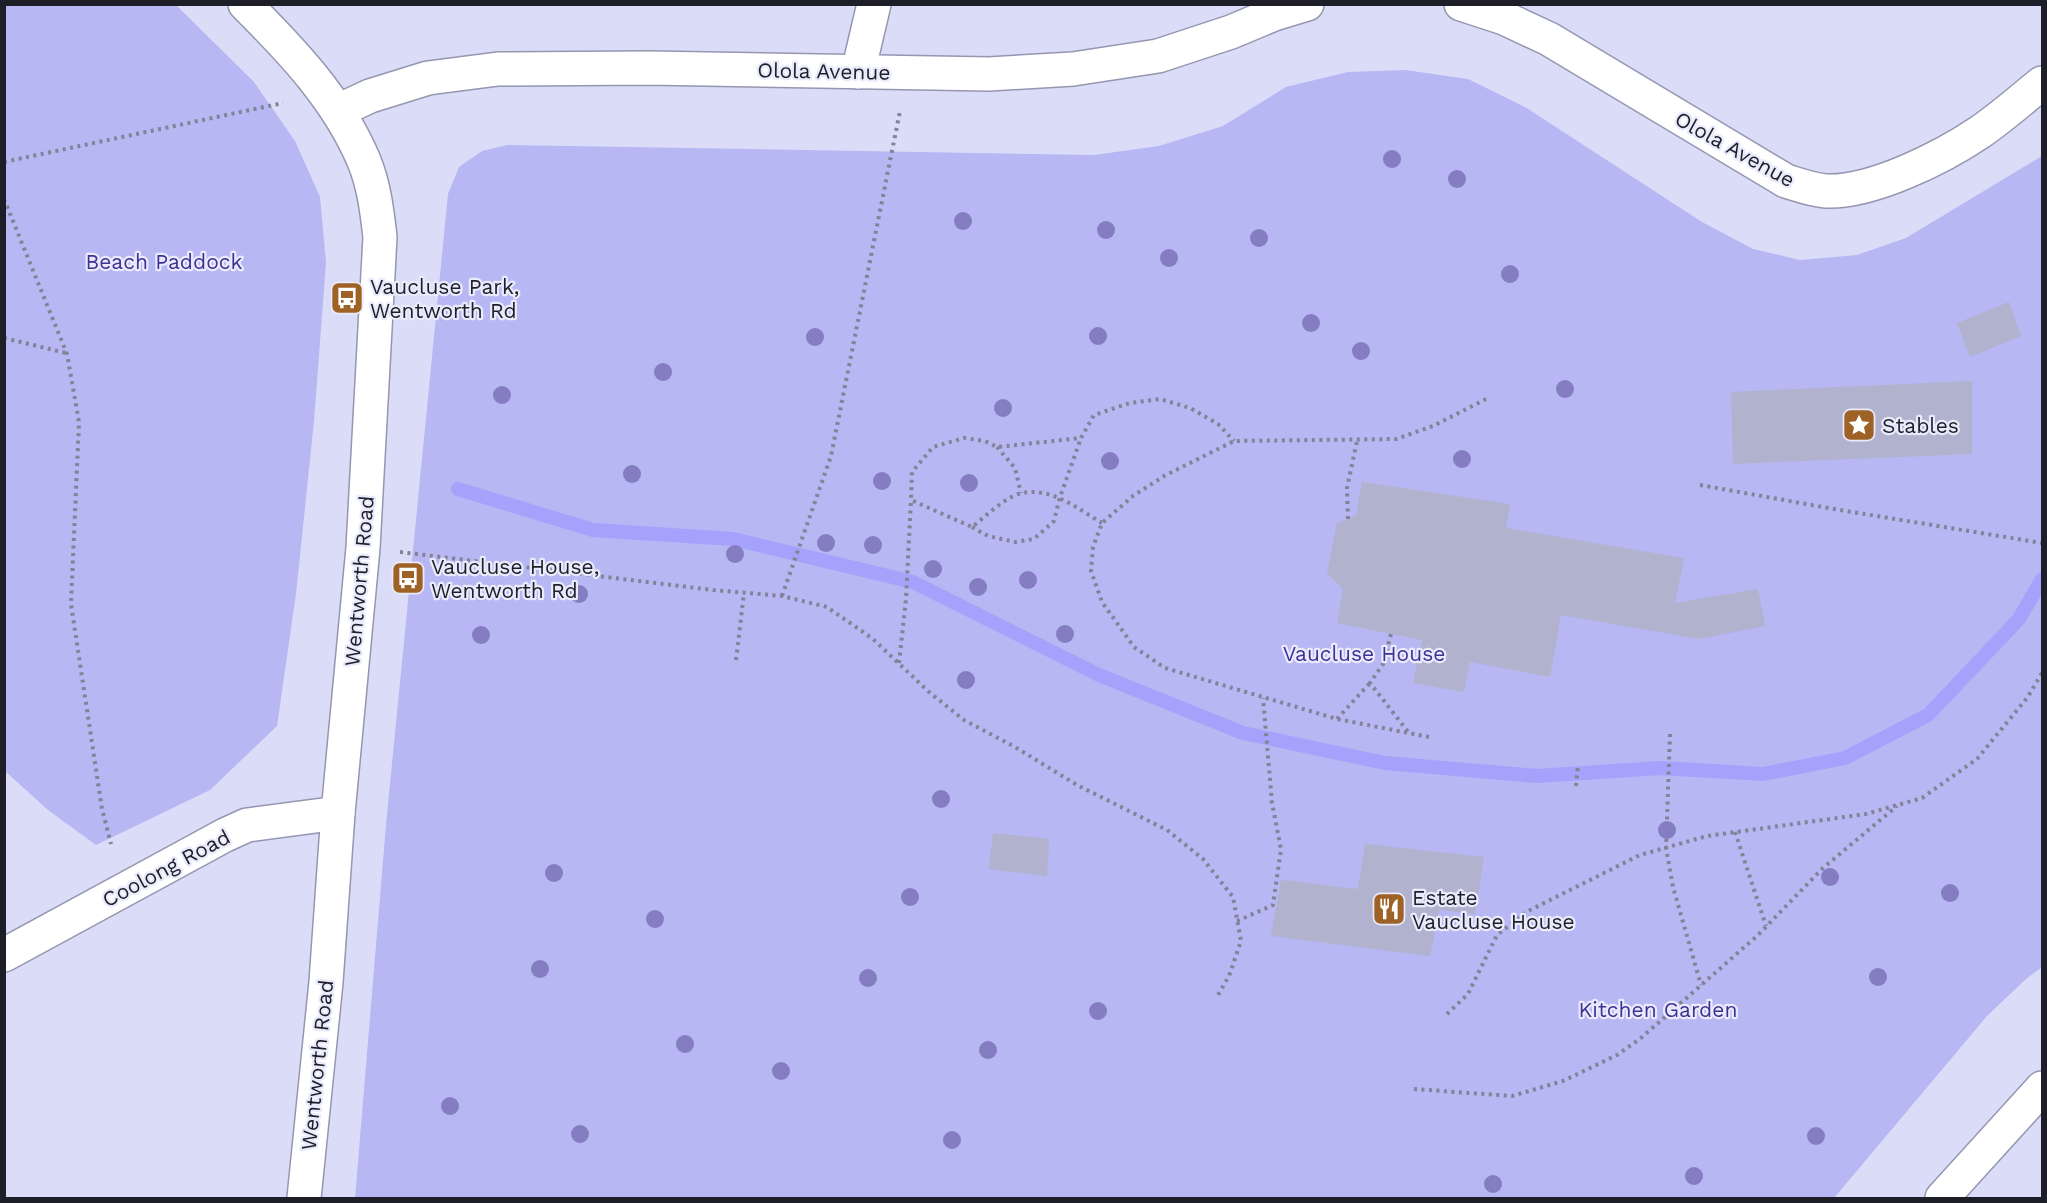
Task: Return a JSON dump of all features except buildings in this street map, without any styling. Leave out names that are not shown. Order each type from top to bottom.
[{"type":"street","name":"Wentworth Road","points":[[245,4],[299,59],[338,111],[364,161],[376,202],[380,237],[363,548],[338,813],[326,982],[304,1198]]},
{"type":"street","points":[[858,72],[874,4]]},
{"type":"street","name":"Olola Avenue","points":[[338,111],[370,96],[428,78],[498,69],[649,68],[989,74],[1073,69],[1158,56],[1307,4]]},
{"type":"street","name":"Olola Avenue","points":[[1461,4],[1504,18],[1549,39],[1786,181],[1806,188],[1827,191],[1851,189],[1870,184],[1898,175],[1937,157],[1980,132],[2043,83]]},
{"type":"street","name":"Coolong Road","points":[[4,955],[225,834],[248,825],[338,813]]},
{"type":"street","points":[[1942,1198],[2043,1088]]},
{"type":"path","points":[[782,596],[831,456],[908,72]]},
{"type":"path","points":[[4,162],[290,101]]},
{"type":"path","points":[[4,199],[67,354],[79,422],[71,604],[102,809],[111,844]]},
{"type":"path","points":[[4,338],[67,354]]},
{"type":"path","points":[[1429,737],[1337,719],[1165,668],[1134,648],[1102,602],[1092,570],[1093,548],[1102,523],[1133,496],[1164,476],[1234,441],[1396,439],[1433,426],[1490,397]]},
{"type":"path","points":[[910,500],[988,536],[1015,542],[1034,539],[1054,520],[1059,497],[1081,438],[1094,415],[1130,403],[1160,399],[1190,408],[1218,424],[1234,441]]},
{"type":"path","points":[[899,663],[906,599],[912,472],[933,447],[964,438],[985,441],[997,447],[1015,468],[1021,493]]},
{"type":"path","points":[[997,447],[1081,438]]},
{"type":"path","points":[[1348,519],[1347,488],[1357,441]]},
{"type":"path","points":[[1700,484],[1834,509],[2043,543]]},
{"type":"path","points":[[972,527],[997,507],[1021,493],[1044,493],[1059,497],[1102,523]]},
{"type":"path","points":[[363,548],[782,596],[827,607],[873,639],[964,720],[1077,785],[1167,830],[1203,859],[1233,897],[1241,941],[1229,976],[1218,995]]},
{"type":"path","points":[[736,660],[744,593]]},
{"type":"path","points":[[1337,719],[1370,683],[1383,664],[1391,634]]},
{"type":"path","points":[[1447,1014],[1468,994],[1497,935],[1526,912],[1640,855],[1707,836],[1866,814],[1922,798],[1977,759],[2027,698],[2043,674]]},
{"type":"path","points":[[1370,683],[1410,734]]},
{"type":"path","points":[[1237,921],[1273,905],[1281,849],[1272,803],[1263,698]]},
{"type":"path","points":[[1670,734],[1666,848],[1673,887],[1701,985]]},
{"type":"path","points":[[1576,786],[1578,765]]},
{"type":"path","points":[[1414,1089],[1512,1096],[1563,1081],[1617,1054],[1641,1038],[1701,985],[1766,926],[1823,868],[1900,804]]},
{"type":"path","points":[[1735,832],[1766,926]]},
{"type":"green space","name":"Beach Paddock","points":[[5,4],[176,5],[254,82],[295,141],[320,197],[326,262],[314,421],[296,594],[277,726],[210,790],[96,845],[48,810],[5,771]]},
{"type":"green space","name":"Vaucluse House","points":[[1405,70],[1468,79],[1525,107],[1702,222],[1753,249],[1800,260],[1857,255],[1906,238],[2042,156],[2042,967],[1987,1016],[1834,1198],[355,1198],[386,825],[448,194],[459,167],[482,151],[508,145],[1094,155],[1159,146],[1223,126],[1286,87],[1348,72]]},
{"type":"waterway","points":[[458,489],[593,530],[733,539],[913,582],[1099,675],[1243,733],[1385,763],[1537,776],[1661,768],[1763,774],[1845,758],[1928,715],[2019,619],[2042,579]]},
{"type":"place","name":"Vaucluse Park, Wentworth Rd","points":[[347,298]]},
{"type":"place","name":"Stables","points":[[1859,425]]},
{"type":"place","name":"Vaucluse House, Wentworth Rd","points":[[408,578]]},
{"type":"place","name":"Estate Vaucluse House","points":[[1389,909]]},
{"type":"park label","name":"Kitchen Garden","points":[[1658,1009]]}]
